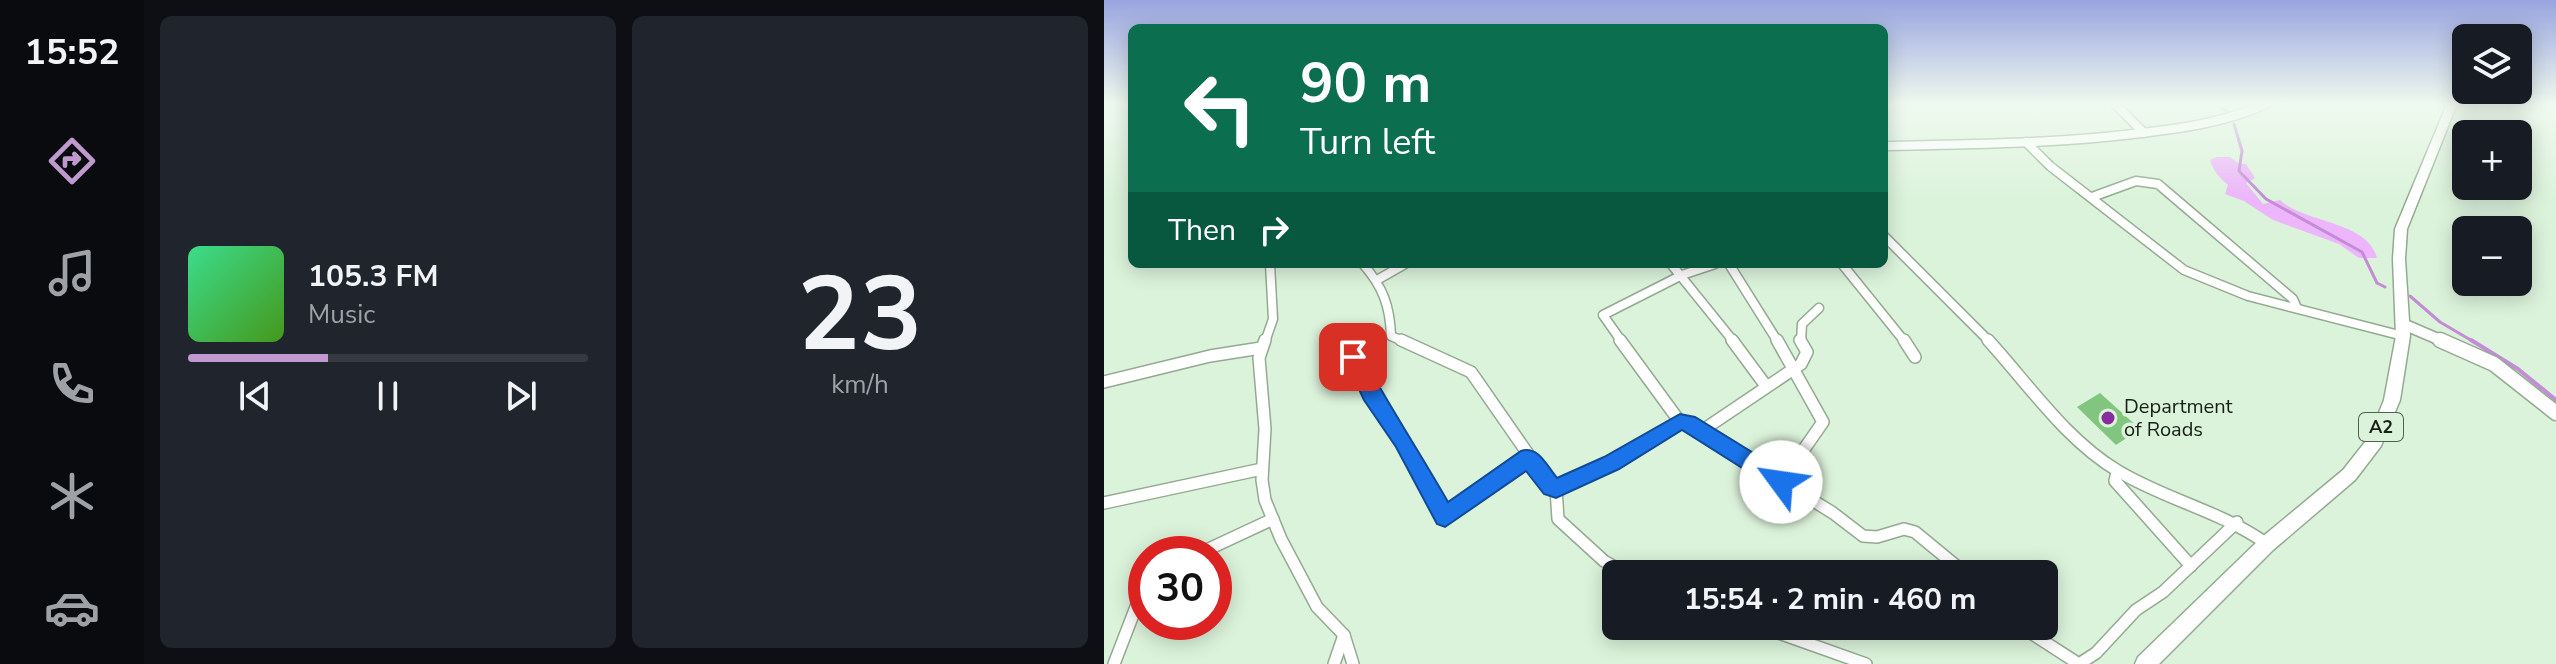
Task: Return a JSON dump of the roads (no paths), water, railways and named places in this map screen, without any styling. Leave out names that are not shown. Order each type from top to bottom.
[{"type":"main road","name":"A2","points":[[2145,664],[2267,544],[2349,475],[2375,441],[2392,400],[2403,330],[2399,259],[2401,229],[2439,135]]},
{"type":"main road","points":[[2403,330],[2433,338],[2494,364],[2556,413]]},
{"type":"street","points":[[1888,146],[2026,142],[2118,135]]},
{"type":"street","points":[[2026,142],[2034,152],[2196,277],[2297,308],[2403,330]]},
{"type":"street","points":[[2092,197],[2136,181],[2158,184],[2293,299],[2297,308]]},
{"type":"street","points":[[1888,240],[1979,332],[2071,436],[2117,472],[2198,503],[2237,522],[2267,544]]},
{"type":"street","points":[[1270,268],[1273,319],[1261,348],[1259,377],[1265,429],[1262,469],[1265,500],[1317,607],[1344,635],[1353,664]]},
{"type":"street","points":[[1366,268],[1377,280],[1390,307],[1391,336],[1471,372],[1528,457],[1551,487],[1556,489]]},
{"type":"street","points":[[1377,280],[1398,268]]},
{"type":"street","points":[[1675,268],[1766,386]]},
{"type":"street","points":[[1680,422],[1603,315],[1682,275],[1703,268]]},
{"type":"street","points":[[1732,268],[1758,306],[1823,422],[1781,482]]},
{"type":"street","points":[[1845,268],[1893,324],[1915,357]]},
{"type":"street","points":[[1700,432],[1801,364],[1807,352],[1799,339],[1802,324],[1819,308]]},
{"type":"street","points":[[1104,382],[1197,359],[1261,348]]},
{"type":"street","points":[[1353,357],[1371,394],[1403,441],[1445,517],[1528,457]]},
{"type":"street","points":[[1556,489],[1611,463],[1680,422],[1688,423],[1833,513],[1863,536],[1877,537],[1904,529],[1915,532],[1949,560]]},
{"type":"street","points":[[1104,503],[1262,469]]},
{"type":"street","points":[[2117,472],[2115,481],[2191,566]]},
{"type":"street","points":[[1556,489],[1558,519],[1603,560]]},
{"type":"street","points":[[1232,538],[1273,519]]},
{"type":"street","points":[[2042,640],[2079,664],[2105,644],[2136,610],[2163,592],[2237,522]]},
{"type":"street","points":[[1114,664],[1128,628]]},
{"type":"street","points":[[1334,664],[1344,635]]},
{"type":"street","points":[[1798,640],[1866,664]]},
{"type":"waterway","points":[[2237,135],[2242,151],[2239,171],[2266,199],[2362,252],[2377,283],[2385,287]]},
{"type":"waterway","points":[[2410,296],[2440,322],[2474,342]]},
{"type":"waterway","points":[[2471,340],[2518,369],[2556,400]]},
{"type":"place","name":"Department of Roads","points":[[2108,418]]}]
